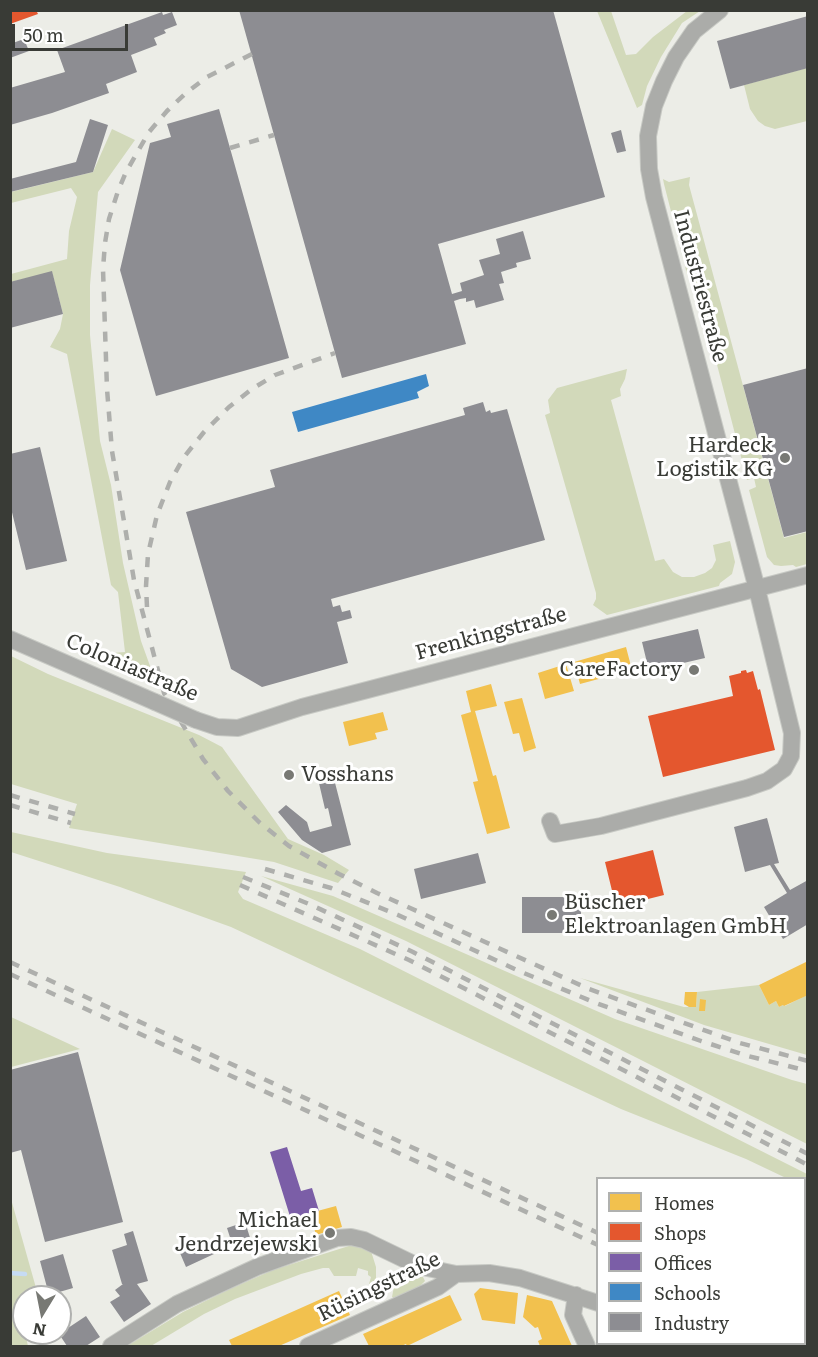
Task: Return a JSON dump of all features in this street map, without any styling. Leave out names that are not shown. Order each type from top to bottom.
[{"type":"street","name":"Industriestraße","points":[[720,10],[694,31],[676,57],[664,81],[654,106],[648,136],[649,169],[654,197],[757,589]]},
{"type":"street","name":"Frenkingstraße","points":[[238,728],[302,707],[807,575]]},
{"type":"street","points":[[550,821],[555,834],[601,826],[747,788],[767,781],[784,769],[791,756],[792,733],[757,589]]},
{"type":"street","name":"Coloniastraße","points":[[10,639],[196,720],[217,727],[238,728]]},
{"type":"street","points":[[111,1347],[177,1304],[257,1267],[337,1238],[351,1237],[364,1240],[418,1266],[456,1274]]},
{"type":"street","name":"Rüsingstraße","points":[[308,1347],[438,1287],[456,1274],[489,1273],[520,1278],[596,1303]]},
{"type":"street","points":[[576,1295],[573,1314],[587,1347]]},
{"type":"green space","points":[[597,11],[611,11],[626,55],[636,54],[653,37],[687,11],[700,11],[682,23],[661,57],[647,86],[642,105],[637,108]]},
{"type":"green space","points":[[807,68],[807,121],[775,129],[758,121],[750,109],[744,85]]},
{"type":"green space","points":[[112,129],[135,140],[98,192],[90,285],[90,335],[100,441],[111,485],[123,563],[141,641],[158,688],[82,652],[84,648],[99,654],[125,652],[118,592],[111,585],[67,354],[50,347],[60,329],[63,314],[52,272],[11,282],[11,274],[67,259],[69,231],[77,197],[71,188],[11,203],[11,192],[93,172]]},
{"type":"green space","points":[[690,177],[689,185],[784,538],[807,532],[807,564],[796,567],[774,565],[767,557],[749,490],[756,487],[754,478],[747,480],[696,284],[687,274],[663,179],[669,182]]},
{"type":"green space","points":[[627,369],[620,389],[621,396],[611,400],[655,561],[664,559],[673,572],[682,577],[694,577],[712,568],[716,560],[713,545],[730,541],[735,562],[732,574],[719,586],[607,615],[593,605],[596,593],[545,415],[550,413],[548,400],[557,388]]},
{"type":"green space","points":[[11,656],[48,674],[199,735],[222,747],[288,839],[324,855],[349,870],[338,883],[274,862],[69,828],[77,804],[11,784]]},
{"type":"green space","points":[[11,832],[107,853],[246,872],[238,892],[243,899],[360,949],[807,1174],[807,1189],[806,1177],[784,1177],[746,1159],[621,1109],[231,927],[120,887],[11,852]]},
{"type":"green space","points":[[261,876],[333,896],[615,1019],[807,1084],[807,1144],[406,941]]},
{"type":"green space","points":[[580,978],[684,1007],[696,1007],[697,992],[759,985],[769,1005],[776,1001],[779,1007],[785,1006],[807,995],[807,1055],[704,1025]]},
{"type":"green space","points":[[11,1017],[80,1049],[11,1067]]},
{"type":"green space","points":[[11,1199],[35,1285],[12,1285],[12,1345],[28,1346],[11,1346]]},
{"type":"green space","points":[[352,1245],[371,1251],[376,1267],[376,1285],[369,1284],[371,1277],[368,1271],[358,1268],[356,1276],[334,1276],[329,1268],[323,1268],[235,1299],[204,1314],[151,1346],[127,1346],[183,1312],[230,1289],[273,1270]]},
{"type":"green space","points":[[396,1276],[423,1277],[425,1281],[420,1286],[394,1298],[392,1297]]},
{"type":"building: Homes","points":[[626,647],[632,670],[580,684],[574,662]]},
{"type":"building: Homes","points":[[566,664],[574,691],[545,699],[538,673]]},
{"type":"building: Homes","points":[[491,684],[497,706],[475,711],[510,828],[487,834],[473,782],[478,781],[461,715],[471,712],[466,691]]},
{"type":"building: Homes","points":[[522,698],[536,748],[524,752],[519,733],[513,734],[504,702]]},
{"type":"building: Homes","points":[[383,712],[388,730],[375,733],[377,739],[349,746],[343,722]]},
{"type":"building: Homes","points":[[808,961],[808,995],[784,1006],[779,1007],[776,1001],[769,1005],[759,985]]},
{"type":"building: Homes","points":[[685,992],[697,992],[696,1007],[684,1004]]},
{"type":"building: Homes","points":[[700,999],[706,1000],[705,1011],[699,1011]]},
{"type":"building: Homes","points":[[336,1206],[342,1227],[316,1235],[310,1213]]},
{"type":"building: Homes","points":[[480,1288],[518,1293],[515,1324],[482,1320],[474,1294]]},
{"type":"building: Homes","points":[[339,1291],[350,1315],[279,1346],[232,1346],[229,1340]]},
{"type":"building: Homes","points":[[450,1295],[462,1320],[407,1346],[406,1344],[369,1346],[363,1334]]},
{"type":"building: Homes","points":[[527,1295],[552,1301],[572,1346],[540,1346],[538,1341],[542,1339],[538,1327],[535,1328],[523,1317]]},
{"type":"building: Homes","points":[[608,1345],[666,1346],[608,1346]]},
{"type":"building: Shops","points":[[10,10],[36,10],[38,14],[10,24]]},
{"type":"building: Shops","points":[[746,670],[747,673],[753,671],[758,690],[760,689],[775,750],[663,777],[648,716],[733,696],[729,676]]},
{"type":"building: Shops","points":[[653,850],[664,895],[616,907],[605,862]]},
{"type":"building: Offices","points":[[287,1147],[301,1191],[312,1188],[319,1211],[310,1213],[312,1220],[293,1226],[270,1152]]},
{"type":"building: Schools","points":[[426,374],[429,386],[417,392],[419,398],[298,432],[292,412]]},
{"type":"building: Industry","points":[[239,10],[553,10],[605,197],[438,244],[452,294],[462,291],[460,283],[484,275],[479,260],[500,254],[496,239],[523,231],[531,259],[516,263],[517,267],[501,272],[504,283],[499,284],[504,300],[476,308],[474,300],[466,302],[466,298],[454,301],[466,344],[342,378]]},
{"type":"building: Industry","points":[[162,12],[163,15],[172,12],[177,25],[164,30],[166,33],[154,38],[157,45],[131,55],[137,72],[106,84],[109,93],[10,125],[10,88],[65,72],[57,50]]},
{"type":"building: Industry","points":[[808,16],[808,68],[730,89],[717,41]]},
{"type":"building: Industry","points":[[24,39],[29,51],[10,58],[10,44]]},
{"type":"building: Industry","points":[[219,109],[289,358],[156,396],[120,270],[150,143],[171,137],[167,124]]},
{"type":"building: Industry","points":[[90,119],[108,125],[93,172],[10,192],[10,179],[76,162]]},
{"type":"building: Industry","points":[[621,130],[626,151],[617,153],[611,133]]},
{"type":"building: Industry","points":[[52,271],[63,314],[10,328],[10,282]]},
{"type":"building: Industry","name":"Hardeck Logistik KG","points":[[808,368],[808,531],[784,537],[743,385]]},
{"type":"building: Industry","points":[[483,402],[486,412],[507,409],[545,540],[331,599],[333,607],[340,605],[342,612],[350,610],[352,618],[337,622],[348,663],[262,687],[231,669],[186,512],[275,487],[270,470],[465,415],[463,408]]},
{"type":"building: Industry","points":[[40,447],[67,561],[26,570],[10,504],[10,454]]},
{"type":"building: Industry","points":[[698,629],[705,658],[649,671],[642,642]]},
{"type":"building: Industry","points":[[333,775],[351,845],[322,853],[302,840],[278,812],[286,805],[307,822],[310,832],[332,826],[328,808],[325,809],[318,779]]},
{"type":"building: Industry","points":[[767,818],[779,863],[774,864],[790,890],[808,880],[808,924],[783,939],[764,907],[787,893],[770,865],[745,872],[734,827]]},
{"type":"building: Industry","points":[[478,853],[486,883],[421,899],[414,869]]},
{"type":"building: Industry","name":"Büscher Elektroanlagen GmbH","points":[[522,897],[581,897],[581,933],[522,933]]},
{"type":"building: Industry","points":[[78,1052],[123,1222],[45,1242],[21,1150],[10,1153],[10,1070]]},
{"type":"building: Industry","points":[[245,1222],[253,1247],[235,1253],[227,1228]]},
{"type":"building: Industry","points":[[133,1231],[148,1281],[137,1284],[151,1304],[124,1322],[110,1302],[120,1296],[115,1290],[123,1284],[112,1250],[127,1245],[124,1234]]},
{"type":"building: Industry","points":[[207,1240],[214,1254],[186,1267],[180,1253]]},
{"type":"building: Industry","points":[[63,1254],[73,1288],[72,1285],[46,1285],[40,1261]]},
{"type":"building: Industry","points":[[86,1316],[100,1337],[86,1346],[67,1346],[72,1345],[72,1325]]},
{"type":"waterway","points":[[10,1273],[25,1274]]},
{"type":"railway","points":[[252,54],[207,77],[167,111],[149,132],[118,191],[109,219],[105,243],[103,269],[107,389],[112,451],[134,580],[164,693],[203,759],[228,791],[259,822],[289,846],[377,893],[589,989],[740,1043],[808,1061]]},
{"type":"railway","points":[[230,148],[274,135]]},
{"type":"railway","points":[[147,607],[148,554],[157,515],[170,482],[184,457],[204,432],[229,407],[252,389],[275,375],[335,353]]},
{"type":"railway","points":[[10,795],[75,814]]},
{"type":"railway","points":[[10,805],[71,823]]},
{"type":"railway","points":[[265,869],[331,888],[398,915],[519,971],[596,1003],[701,1041],[808,1071]]},
{"type":"railway","points":[[243,877],[309,904],[413,952],[808,1154]]},
{"type":"railway","points":[[240,885],[409,960],[808,1165]]},
{"type":"railway","points":[[10,962],[596,1232]]},
{"type":"railway","points":[[10,974],[596,1244]]},
{"type":"place","name":"Hardeck Logistik KG","points":[[785,458]]},
{"type":"place","name":"CareFactory","points":[[694,670]]},
{"type":"place","name":"Vosshans","points":[[289,775]]},
{"type":"place","name":"Büscher Elektroanlagen GmbH","points":[[552,915]]},
{"type":"place","name":"Michael Jendrzejewski","points":[[330,1233]]}]
